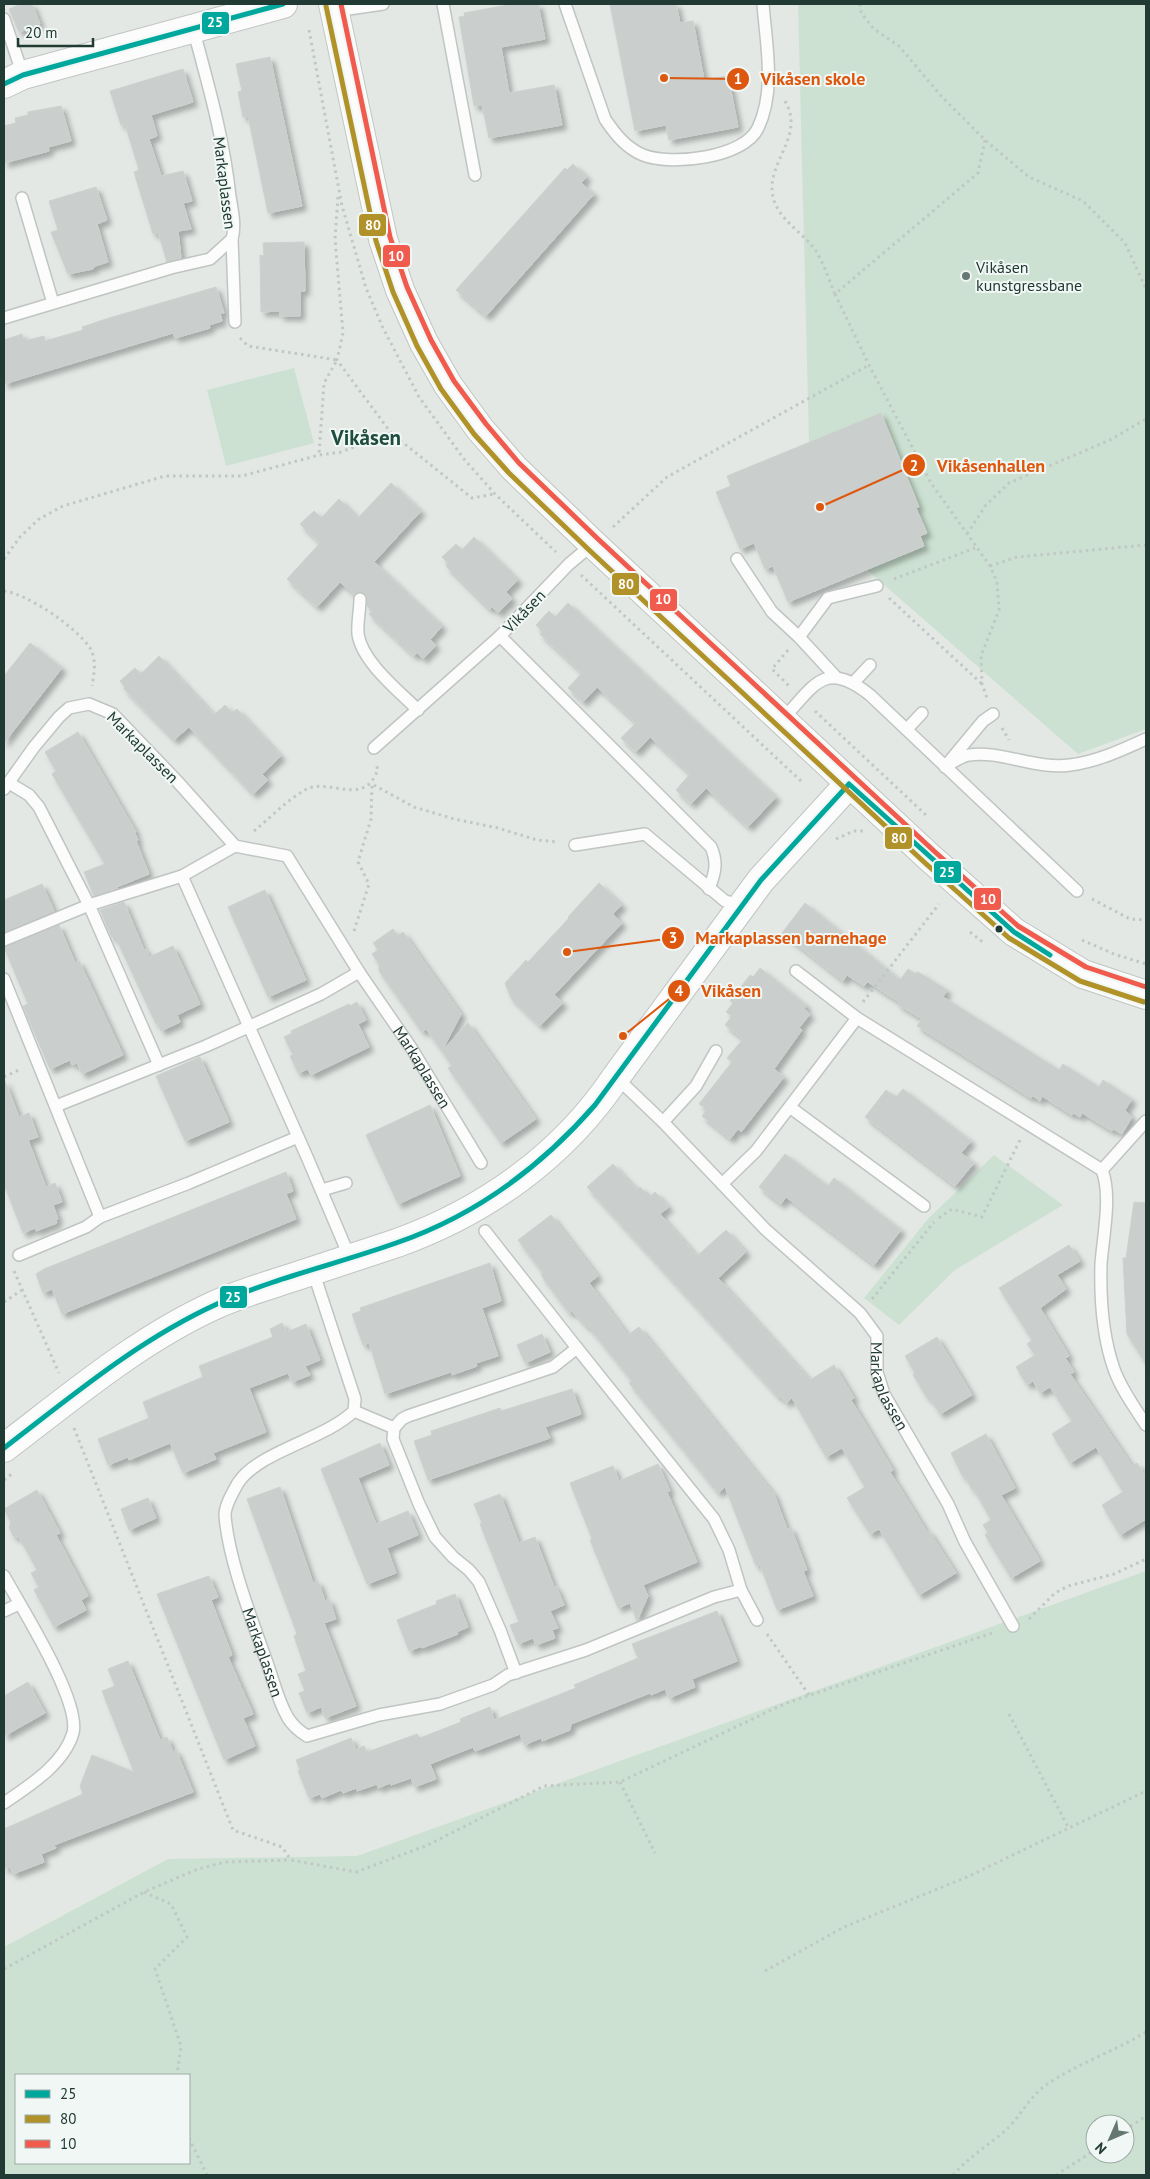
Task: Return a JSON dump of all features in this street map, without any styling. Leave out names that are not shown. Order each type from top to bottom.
[{"type":"street","points":[[13,80],[283,4]]},
{"type":"street","points":[[334,7],[383,239],[400,290],[424,343],[448,385],[480,429],[514,468],[593,544],[849,784],[1014,932],[1083,974],[1146,995]]},
{"type":"street","points":[[4,1448],[70,1397],[148,1341],[176,1324],[217,1304],[399,1242],[440,1225],[485,1202],[509,1187],[536,1166],[597,1105],[761,880],[849,784]]},
{"type":"lane","points":[[334,7],[382,4]]},
{"type":"lane","points":[[442,4],[475,176]]},
{"type":"lane","points":[[565,4],[605,118],[622,141],[644,155],[671,161],[707,157],[741,145],[752,138],[758,128],[770,86],[763,4]]},
{"type":"lane","points":[[4,19],[13,80]]},
{"type":"lane","name":"Markaplassen","points":[[4,318],[171,268],[210,259],[232,238],[228,172],[212,99],[193,28]]},
{"type":"lane","points":[[22,198],[53,303]]},
{"type":"lane","points":[[232,238],[235,322]]},
{"type":"lane","name":"Vikåsen","points":[[593,544],[569,564],[500,636],[711,846],[716,858],[716,871],[710,889]]},
{"type":"lane","points":[[737,559],[772,612],[799,637],[835,676],[854,682],[907,729],[1078,891]]},
{"type":"lane","points":[[799,637],[828,598],[877,586]]},
{"type":"lane","points":[[360,599],[358,634],[363,648],[373,664],[418,710]]},
{"type":"lane","points":[[374,748],[500,636]]},
{"type":"lane","points":[[854,682],[870,665]]},
{"type":"lane","points":[[782,720],[823,680],[835,676]]},
{"type":"lane","name":"Markaplassen","points":[[6,786],[34,747],[59,717],[70,708],[89,704],[113,714],[177,781],[234,846],[286,856],[359,972],[412,1049],[481,1163]]},
{"type":"lane","points":[[907,729],[922,713]]},
{"type":"lane","points":[[945,767],[984,721],[993,714]]},
{"type":"lane","points":[[945,767],[968,755],[982,755],[1040,765],[1069,766],[1101,758],[1146,739]]},
{"type":"lane","points":[[6,786],[29,795],[39,806],[89,906],[159,1066]]},
{"type":"lane","points":[[575,845],[644,834],[725,901],[742,905]]},
{"type":"lane","points":[[4,940],[89,906],[182,876],[234,846]]},
{"type":"lane","points":[[182,876],[250,1026],[350,1258]]},
{"type":"lane","points":[[796,971],[857,1018],[1102,1170],[1106,1179],[1106,1210],[1100,1306],[1105,1338],[1115,1371],[1146,1425]]},
{"type":"lane","points":[[56,1106],[159,1066],[250,1026],[321,994],[359,972]]},
{"type":"lane","points":[[4,979],[100,1217]]},
{"type":"lane","points":[[722,1184],[756,1151],[791,1108],[857,1018]]},
{"type":"lane","points":[[663,1122],[696,1086],[716,1051]]},
{"type":"lane","name":"Markaplassen","points":[[616,1077],[663,1122],[765,1229],[860,1313],[877,1336],[877,1372],[884,1394],[948,1504],[965,1542],[1013,1626]]},
{"type":"lane","points":[[791,1108],[924,1206]]},
{"type":"lane","points":[[1102,1170],[1146,1121]]},
{"type":"lane","points":[[19,1255],[86,1227],[100,1217],[189,1183],[298,1137]]},
{"type":"lane","points":[[322,1190],[346,1183]]},
{"type":"lane","points":[[484,1231],[714,1519],[729,1550],[741,1590],[757,1620]]},
{"type":"lane","points":[[313,1271],[355,1399],[354,1411],[394,1428]]},
{"type":"lane","points":[[516,1672],[479,1582],[435,1537],[419,1504],[393,1439],[394,1428],[402,1419],[408,1416],[553,1367],[577,1348]]},
{"type":"lane","name":"Markaplassen","points":[[354,1411],[342,1423],[279,1453],[246,1475],[239,1482],[226,1507],[225,1513],[230,1544],[242,1589],[276,1693],[296,1729],[307,1736],[379,1715],[440,1704],[493,1685],[516,1672],[586,1650],[714,1597],[741,1590]]},
{"type":"lane","points":[[4,1576],[64,1686],[74,1730],[58,1759],[48,1770],[4,1802]]},
{"type":"lane","points":[[4,1611],[19,1604]]},
{"type":"path","points":[[860,4],[861,13],[874,29],[899,46],[941,96],[985,140],[1029,177],[1083,201],[1125,243],[1146,289]]},
{"type":"path","points":[[770,86],[781,95],[790,110],[791,132],[774,176],[773,197],[784,217],[816,251],[869,365],[931,483],[975,548],[990,566],[998,582],[999,610],[981,656],[982,684],[993,714],[1012,746],[1016,760]]},
{"type":"path","points":[[835,294],[978,174],[985,140]]},
{"type":"path","points":[[319,455],[324,383],[338,360],[343,333],[335,239],[339,193]]},
{"type":"path","points":[[235,322],[241,341],[248,346],[338,360],[391,433],[472,498],[495,494]]},
{"type":"path","points":[[593,544],[667,477],[869,365]]},
{"type":"path","points":[[967,534],[986,504],[1009,483],[1110,440],[1146,419]]},
{"type":"path","points":[[4,559],[20,537],[39,519],[63,506],[165,476],[242,476],[319,455],[341,452],[391,433]]},
{"type":"path","points":[[990,566],[1018,557],[1146,545]]},
{"type":"path","points":[[975,548],[877,586],[982,684]]},
{"type":"path","points":[[4,591],[40,605],[70,628],[90,649],[96,667],[89,704]]},
{"type":"path","points":[[799,637],[772,669],[930,818]]},
{"type":"path","points":[[346,952],[369,884],[358,862],[371,819],[372,784],[378,770],[374,748]]},
{"type":"path","points":[[234,846],[306,789],[320,787],[349,791],[372,784]]},
{"type":"path","points":[[372,784],[414,807],[537,840],[575,845]]},
{"type":"path","points":[[1078,891],[1130,919],[1146,920]]},
{"type":"path","points":[[857,1018],[864,1000],[939,904]]},
{"type":"path","points":[[1076,937],[1114,954],[1146,964]]},
{"type":"path","points":[[860,1313],[937,1219],[952,1209],[982,1217],[1028,1123]]},
{"type":"path","points":[[19,1255],[10,1260],[70,1397]]},
{"type":"path","points":[[4,1302],[22,1290]]},
{"type":"path","points":[[1013,1626],[1025,1623],[1056,1593],[1068,1586],[1114,1574],[1146,1559]]},
{"type":"path","points":[[757,1620],[809,1695]]},
{"type":"path","points":[[1009,1714],[1069,1829]]},
{"type":"path","points":[[620,1782],[655,1853]]},
{"type":"path","points":[[765,1971],[844,1927],[967,1877],[1146,1791]]},
{"type":"path","points":[[4,1970],[144,1892],[198,1869],[224,1862],[291,1860]]},
{"type":"path","points":[[144,1892],[171,1904],[186,1937],[155,1969],[181,2046],[177,2074]]},
{"type":"path","points":[[953,2175],[965,2162],[1006,2130],[1047,2084],[1146,2032]]},
{"type":"path","points":[[1135,2123],[1146,2116]]},
{"type":"path","points":[[190,2140],[207,2175]]},
{"type":"path","points":[[1056,2175],[1085,2156]]},
{"type":"green space","points":[[798,4],[1146,4],[1146,729],[1078,754],[811,521]]},
{"type":"green space","points":[[294,368],[314,443],[226,466],[207,390]]},
{"type":"green space","points":[[994,1155],[1063,1205],[955,1270],[899,1325],[864,1298],[927,1220]]},
{"type":"green space","points":[[1146,1571],[1146,2175],[4,2175],[4,1947],[168,1859],[357,1856]]},
{"type":"building","points":[[21,4],[32,4],[40,24],[19,32],[9,9]]},
{"type":"building","points":[[513,4],[538,4],[545,39],[501,47],[509,93],[554,85],[562,125],[489,138],[482,105],[474,106],[459,17],[465,16],[464,13]]},
{"type":"building","points":[[610,4],[676,4],[680,23],[693,21],[704,80],[728,76],[738,127],[669,140],[666,125],[635,131]]},
{"type":"building","points":[[270,57],[302,206],[268,213],[248,116],[243,117],[238,92],[242,91],[236,64]]},
{"type":"building","points":[[183,69],[193,102],[151,115],[157,136],[149,139],[161,176],[183,171],[192,201],[183,203],[191,229],[178,231],[181,258],[167,262],[158,232],[153,234],[134,172],[139,170],[125,124],[121,125],[110,91]]},
{"type":"building","points":[[61,106],[71,141],[48,147],[49,151],[4,163],[4,126],[16,123],[15,118],[28,115],[28,112]]},
{"type":"building","points":[[573,164],[587,177],[581,183],[594,194],[486,316],[456,290],[565,168],[567,170]]},
{"type":"building","points":[[96,187],[107,220],[97,224],[108,262],[95,266],[93,269],[68,274],[51,232],[58,230],[49,201]]},
{"type":"building","points":[[304,242],[305,291],[300,291],[300,316],[280,316],[280,311],[261,312],[260,255],[264,256],[263,243]]},
{"type":"building","points":[[216,287],[224,313],[220,313],[222,321],[209,325],[210,328],[175,338],[173,333],[4,384],[4,340],[22,334],[24,341],[44,336],[45,341],[83,330],[82,327],[109,318]]},
{"type":"building","points":[[881,413],[919,507],[916,508],[927,533],[920,536],[924,546],[788,602],[773,566],[765,569],[754,543],[740,549],[716,492],[731,486],[727,476]]},
{"type":"building","points":[[391,483],[421,511],[374,562],[442,626],[430,640],[436,645],[423,659],[417,653],[414,656],[369,614],[372,611],[367,606],[367,596],[364,592],[354,594],[340,582],[317,607],[287,579],[320,543],[300,524],[314,511],[321,518],[339,499],[358,518]]},
{"type":"building","points":[[474,537],[518,580],[506,592],[512,599],[498,613],[492,607],[489,609],[446,566],[448,563],[442,557],[456,544],[462,550]]},
{"type":"building","points":[[568,603],[776,797],[748,827],[706,788],[691,804],[676,790],[690,774],[650,737],[636,752],[621,738],[636,723],[597,687],[583,702],[568,688],[582,673],[540,634],[542,631],[536,625],[549,611],[555,617]]},
{"type":"building","points":[[30,643],[62,668],[4,743],[4,676]]},
{"type":"building","points":[[159,656],[214,715],[225,705],[232,713],[237,709],[281,756],[262,774],[268,780],[253,794],[189,727],[174,740],[124,689],[125,687],[120,681],[135,668],[141,674]]},
{"type":"building","points":[[78,732],[136,832],[134,832],[138,840],[136,841],[149,874],[94,896],[84,872],[105,864],[52,774],[56,771],[45,752]]},
{"type":"building","points":[[599,883],[622,905],[613,914],[622,923],[554,995],[563,1003],[540,1026],[511,998],[505,983],[526,960],[528,962]]},
{"type":"building","points":[[42,884],[54,911],[4,932],[4,900]]},
{"type":"building","points":[[265,890],[306,980],[268,997],[228,907]]},
{"type":"building","points":[[124,902],[144,950],[146,949],[149,957],[173,946],[200,1004],[177,1015],[180,1022],[161,1031],[115,936],[112,938],[100,910]]},
{"type":"building","points":[[805,903],[900,980],[908,969],[916,974],[918,972],[947,990],[943,997],[1059,1070],[1063,1064],[1099,1087],[1103,1080],[1132,1099],[1125,1110],[1132,1117],[1122,1134],[1113,1129],[1112,1131],[1082,1113],[1080,1117],[1073,1113],[1072,1115],[1042,1096],[1040,1101],[1033,1096],[1031,1098],[917,1026],[922,1019],[897,1004],[899,1002],[868,982],[864,986],[847,975],[843,981],[782,933]]},
{"type":"building","points":[[59,925],[75,963],[79,961],[123,1055],[82,1074],[77,1063],[72,1065],[70,1060],[50,1069],[23,1006],[28,1004],[4,947]]},
{"type":"building","points":[[393,929],[398,936],[403,932],[461,1014],[442,1051],[426,1029],[422,1032],[379,971],[379,964],[372,954],[378,950],[373,943]]},
{"type":"building","points":[[760,968],[807,1006],[804,1009],[810,1014],[799,1028],[802,1030],[774,1069],[784,1077],[741,1132],[738,1129],[730,1139],[702,1116],[707,1109],[699,1104],[732,1062],[727,1058],[743,1039],[725,1025],[732,1016],[726,1012],[733,1003],[730,1001],[750,975],[753,977]]},
{"type":"building","points":[[357,1002],[366,1020],[358,1024],[369,1047],[311,1075],[308,1069],[298,1073],[290,1056],[293,1055],[284,1037],[292,1033],[291,1031]]},
{"type":"building","points":[[468,1023],[536,1119],[501,1143],[448,1068],[452,1066],[442,1051]]},
{"type":"building","points":[[200,1057],[229,1122],[185,1141],[156,1076]]},
{"type":"building","points":[[4,1081],[19,1117],[29,1113],[38,1137],[28,1140],[46,1187],[55,1183],[62,1202],[53,1205],[58,1219],[56,1220],[57,1223],[36,1231],[35,1228],[23,1233],[4,1184]]},
{"type":"building","points":[[903,1089],[971,1141],[961,1153],[974,1163],[955,1186],[865,1117],[886,1090],[896,1097]]},
{"type":"building","points":[[430,1105],[460,1176],[398,1204],[366,1135]]},
{"type":"building","points":[[785,1154],[828,1186],[834,1178],[901,1230],[874,1265],[786,1197],[781,1204],[759,1187]]},
{"type":"building","points":[[613,1164],[637,1190],[640,1187],[650,1197],[655,1192],[669,1207],[660,1214],[697,1256],[726,1230],[746,1252],[718,1278],[810,1380],[834,1365],[854,1398],[851,1400],[893,1470],[890,1472],[927,1532],[929,1531],[956,1573],[919,1595],[879,1529],[870,1534],[847,1498],[865,1487],[842,1448],[826,1457],[792,1398],[786,1403],[780,1396],[778,1397],[587,1187]]},
{"type":"building","points":[[286,1172],[293,1191],[286,1194],[296,1219],[62,1314],[52,1289],[43,1293],[36,1274],[44,1269]]},
{"type":"building","points":[[1134,1202],[1146,1203],[1146,1364],[1127,1334],[1123,1258],[1126,1258]]},
{"type":"building","points":[[551,1215],[598,1276],[589,1283],[628,1335],[639,1327],[774,1494],[787,1529],[791,1528],[807,1570],[803,1571],[813,1596],[777,1610],[760,1565],[756,1566],[725,1487],[718,1493],[629,1383],[632,1381],[588,1326],[572,1311],[569,1313],[541,1275],[543,1273],[518,1240]]},
{"type":"building","points":[[1069,1245],[1080,1261],[1057,1275],[1066,1289],[1040,1308],[1069,1356],[1065,1358],[1074,1372],[1070,1374],[1132,1466],[1137,1463],[1146,1477],[1146,1519],[1120,1535],[1102,1505],[1123,1492],[1096,1447],[1070,1463],[1052,1434],[1072,1421],[1050,1387],[1040,1393],[1033,1381],[1027,1385],[1016,1367],[1035,1355],[1027,1344],[1032,1340],[999,1288]]},
{"type":"building","points":[[490,1263],[501,1301],[482,1308],[498,1356],[476,1363],[477,1366],[452,1375],[451,1372],[385,1394],[369,1343],[363,1345],[352,1314],[361,1311],[360,1308]]},
{"type":"building","points":[[282,1323],[287,1332],[306,1324],[320,1360],[305,1366],[310,1375],[292,1382],[288,1373],[249,1388],[266,1432],[213,1453],[216,1459],[183,1473],[170,1443],[129,1460],[128,1457],[108,1465],[98,1439],[149,1418],[143,1402],[203,1377],[199,1366],[273,1337],[270,1329]]},
{"type":"building","points":[[542,1334],[550,1352],[525,1363],[517,1345]]},
{"type":"building","points":[[937,1337],[972,1395],[940,1414],[929,1397],[927,1398],[913,1375],[915,1373],[905,1356]]},
{"type":"building","points":[[572,1389],[581,1414],[545,1427],[550,1438],[428,1480],[414,1441],[432,1435],[431,1431],[500,1408],[501,1411]]},
{"type":"building","points":[[986,1434],[1015,1488],[1001,1495],[1040,1561],[1011,1578],[985,1535],[988,1533],[983,1525],[991,1520],[974,1489],[972,1490],[965,1476],[963,1477],[951,1453]]},
{"type":"building","points":[[380,1443],[389,1465],[358,1478],[376,1524],[408,1511],[418,1535],[387,1548],[396,1573],[367,1584],[321,1469]]},
{"type":"building","points":[[658,1464],[670,1491],[667,1492],[697,1562],[643,1585],[648,1596],[637,1621],[630,1603],[618,1608],[590,1540],[592,1539],[570,1483],[613,1466],[619,1481]]},
{"type":"building","points":[[280,1487],[313,1583],[318,1581],[325,1601],[329,1599],[336,1619],[324,1623],[356,1706],[325,1718],[321,1707],[307,1713],[299,1693],[305,1691],[298,1674],[306,1671],[294,1636],[297,1634],[247,1499]]},
{"type":"building","points":[[37,1490],[60,1533],[56,1535],[88,1596],[81,1600],[86,1610],[54,1627],[34,1590],[39,1587],[31,1573],[37,1570],[19,1537],[13,1536],[9,1527],[11,1522],[4,1509]]},
{"type":"building","points":[[500,1494],[519,1543],[535,1537],[554,1587],[556,1586],[564,1605],[550,1611],[558,1628],[552,1630],[555,1638],[536,1645],[533,1638],[518,1644],[510,1625],[519,1622],[480,1524],[482,1523],[474,1504]]},
{"type":"building","points":[[148,1498],[156,1518],[129,1530],[121,1509]]},
{"type":"building","points":[[209,1576],[218,1597],[211,1600],[232,1655],[228,1657],[253,1714],[243,1718],[255,1746],[224,1760],[157,1594]]},
{"type":"building","points":[[455,1594],[468,1627],[457,1632],[458,1634],[409,1651],[397,1620],[437,1604],[436,1601]]},
{"type":"building","points":[[717,1611],[737,1661],[692,1679],[695,1687],[669,1698],[665,1689],[651,1695],[650,1693],[571,1724],[570,1730],[542,1741],[541,1738],[524,1745],[520,1734],[475,1751],[473,1747],[430,1764],[436,1779],[414,1787],[411,1778],[378,1788],[377,1784],[357,1791],[356,1788],[343,1793],[341,1790],[322,1798],[320,1794],[309,1798],[298,1771],[300,1770],[296,1760],[351,1738],[356,1750],[364,1746],[367,1752],[417,1734],[420,1738],[461,1722],[460,1719],[490,1707],[494,1720],[576,1688],[574,1685],[638,1658],[632,1644]]},
{"type":"building","points":[[128,1661],[160,1740],[167,1737],[173,1752],[176,1750],[193,1792],[54,1845],[56,1848],[41,1854],[44,1862],[13,1874],[10,1867],[4,1869],[4,1829],[83,1794],[80,1786],[92,1755],[134,1772],[102,1691],[115,1686],[108,1669]]},
{"type":"building","points":[[28,1682],[45,1713],[4,1736],[4,1696]]},
{"type":"transit line","name":"25","points":[[4,84],[23,75],[283,4]]},
{"type":"transit line","name":"10","points":[[341,4],[390,237],[407,287],[431,340],[454,381],[486,424],[519,463],[598,539],[934,851],[1018,926],[1086,967],[1146,987]]},
{"type":"transit line","name":"80","points":[[326,6],[376,241],[393,292],[417,346],[441,389],[474,434],[509,473],[588,549],[924,862],[1009,938],[1080,981],[1144,1002]]},
{"type":"transit line","name":"25","points":[[849,784],[1014,932],[1050,955]]},
{"type":"transit line","name":"25","points":[[4,1448],[106,1370],[188,1318],[261,1286],[374,1251],[425,1232],[479,1204],[529,1169],[574,1128],[595,1105],[761,880],[849,784]]},
{"type":"place","name":"Vikåsen skole","points":[[664,78]]},
{"type":"place","name":"Vikåsen kunstgressbane","points":[[966,276]]},
{"type":"place","name":"Vikåsenhallen","points":[[820,507]]},
{"type":"place","name":"Markaplassen barnehage","points":[[567,952]]},
{"type":"place","name":"Vikåsen","points":[[623,1036]]},
{"type":"district","name":"Vikåsen","points":[[366,438]]}]
